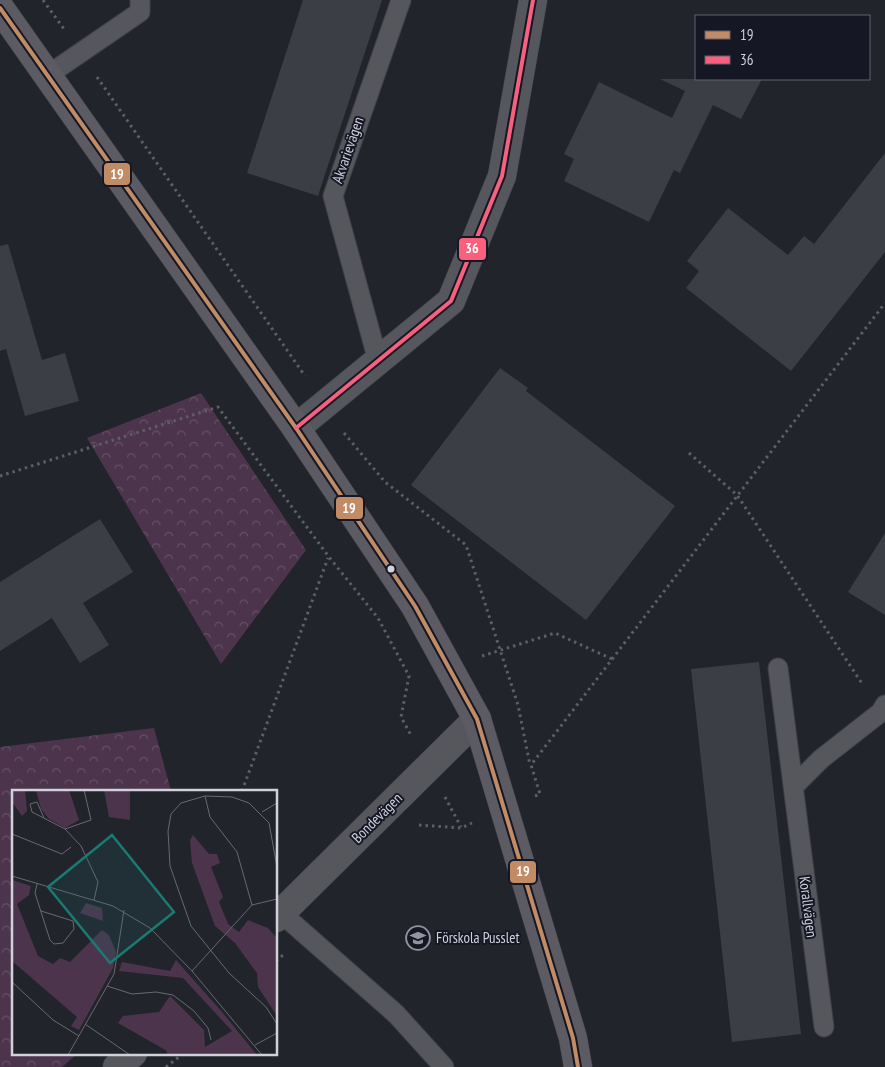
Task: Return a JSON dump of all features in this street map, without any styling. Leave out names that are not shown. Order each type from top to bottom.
[{"type":"street","points":[[296,428],[451,301],[502,176],[533,0]]},
{"type":"street","points":[[0,8],[296,428],[415,606],[477,718],[573,1038],[578,1067]]},
{"type":"street","name":"Bondevägen","points":[[279,915],[477,718]]},
{"type":"street","points":[[116,1067],[132,1054]]},
{"type":"lane","points":[[48,75],[140,12],[140,0]]},
{"type":"lane","name":"Akvarievägen","points":[[378,361],[332,196],[401,0]]},
{"type":"lane","name":"Korallvägen","points":[[778,668],[824,1026]]},
{"type":"lane","points":[[793,787],[821,759],[884,712]]},
{"type":"lane","points":[[279,915],[396,1014],[444,1067]]},
{"type":"path","points":[[0,476],[218,407],[329,557],[378,618],[409,676],[401,718],[429,766],[461,828],[540,794],[531,765],[885,302]]},
{"type":"path","points":[[690,453],[737,495],[884,712]]},
{"type":"path","points":[[242,790],[329,557]]},
{"type":"path","points":[[409,676],[555,633],[612,659]]},
{"type":"path","points":[[166,1067],[183,1054]]},
{"type":"green space","points":[[201,393],[306,550],[221,664],[87,438]]},
{"type":"green space","points":[[154,728],[171,790],[12,790],[12,1054],[77,1054],[62,1067],[0,1067],[0,747]]},
{"type":"building","points":[[303,0],[382,0],[318,196],[247,173]]},
{"type":"building","points":[[660,79],[761,80],[741,119],[713,105],[680,173],[674,170],[649,222],[564,181],[574,159],[564,154],[599,82],[672,118],[685,91]]},
{"type":"building","points":[[885,153],[885,252],[791,371],[686,288],[699,271],[687,261],[728,208],[788,255],[804,236],[814,244]]},
{"type":"building","points":[[8,244],[42,360],[65,353],[79,401],[25,416],[6,349],[0,351],[0,246]]},
{"type":"building","points":[[500,368],[528,388],[526,391],[675,506],[586,620],[411,485]]},
{"type":"building","points":[[100,519],[133,572],[83,603],[109,645],[80,663],[52,618],[0,651],[0,582]]},
{"type":"building","points":[[885,533],[885,615],[848,592]]},
{"type":"building","points":[[759,662],[801,1034],[732,1042],[691,669]]},
{"type":"transit line","name":"36","points":[[296,428],[451,301],[502,176],[533,0]]},
{"type":"transit line","name":"19","points":[[0,8],[296,428],[415,606],[477,719],[573,1038],[578,1067]]},
{"type":"place","name":"Förskola Pusslet","points":[[418,938]]}]
